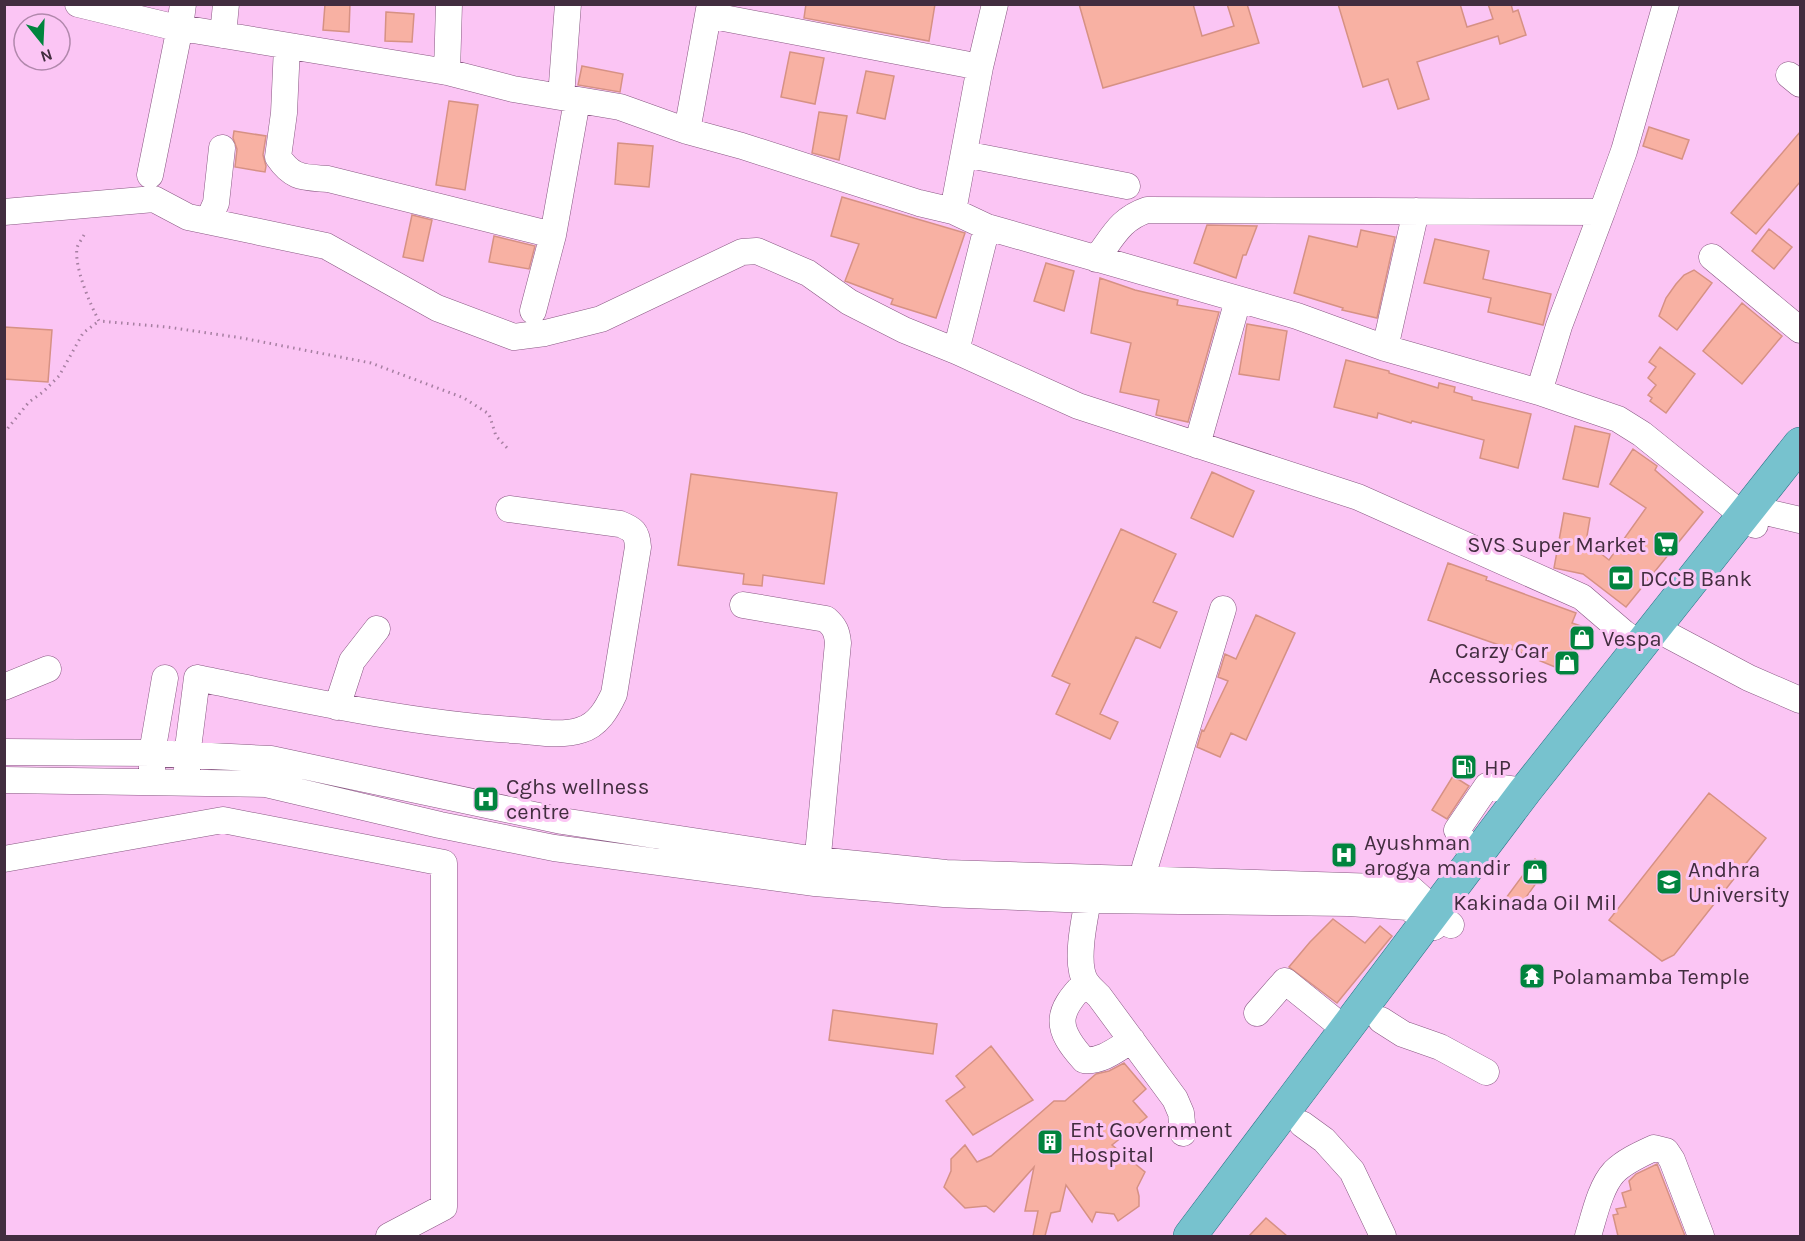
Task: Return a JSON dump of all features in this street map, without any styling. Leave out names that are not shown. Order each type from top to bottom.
[{"type":"main road","points":[[1755,518],[1800,444]]},
{"type":"main road","points":[[1214,1236],[1381,1020],[1440,923],[1475,859],[1525,791],[1755,518],[1800,470]]},
{"type":"main road","points":[[1190,1236],[1346,1030],[1440,923],[1536,808],[1654,639]]},
{"type":"street","points":[[223,35],[226,4]]},
{"type":"street","points":[[447,72],[449,4]]},
{"type":"street","points":[[532,311],[553,235],[569,99],[568,4]]},
{"type":"street","points":[[953,211],[980,67],[995,4]]},
{"type":"street","points":[[1539,392],[1559,326],[1624,151],[1666,4]]},
{"type":"street","points":[[93,6],[182,16],[223,35],[447,72],[513,90],[620,108],[919,203],[953,211],[987,227],[1297,316],[1385,348],[1539,392],[1618,419],[1642,434],[1755,518],[1800,520]]},
{"type":"street","points":[[687,131],[709,10],[980,67]]},
{"type":"street","points":[[150,175],[182,16]]},
{"type":"street","points":[[287,46],[284,113],[278,157],[287,171],[305,177],[328,179],[553,235]]},
{"type":"street","points":[[208,222],[216,203],[222,148]]},
{"type":"street","points":[[963,154],[1127,186]]},
{"type":"street","points":[[4,212],[154,199],[188,217],[326,246],[437,308],[514,337],[545,333],[601,319],[742,252],[757,252],[808,273],[849,302],[904,330],[1078,406],[1358,497],[1582,597],[1624,633],[1654,639],[1800,700]]},
{"type":"street","points":[[1096,259],[1124,221],[1147,210],[1602,212]]},
{"type":"street","points":[[1385,348],[1416,211]]},
{"type":"street","points":[[956,351],[987,227]]},
{"type":"street","points":[[1713,257],[1800,330]]},
{"type":"street","points":[[1197,445],[1238,300]]},
{"type":"street","points":[[187,782],[187,756],[197,678],[337,707],[463,727],[560,733],[583,730],[604,715],[614,694],[638,537],[632,528],[620,524],[510,508]]},
{"type":"street","points":[[743,604],[826,619],[834,626],[837,634],[816,872]]},
{"type":"street","points":[[1142,890],[1145,867],[1223,609]]},
{"type":"street","points":[[337,707],[352,661],[377,629]]},
{"type":"street","points":[[4,687],[48,669]]},
{"type":"street","points":[[152,781],[152,753],[165,678]]},
{"type":"street","points":[[4,752],[152,753],[271,759],[816,872],[944,894],[1090,888],[1309,893],[1408,908],[1440,923]]},
{"type":"street","points":[[4,780],[266,784],[440,825],[554,848],[816,872]]},
{"type":"street","points":[[4,858],[223,820],[444,863],[444,1207],[389,1236]]},
{"type":"street","points":[[1090,888],[1081,952],[1081,970],[1086,982],[1175,1099],[1181,1113],[1184,1133]]},
{"type":"street","points":[[1257,1013],[1285,981],[1346,1030]]},
{"type":"street","points":[[1086,982],[1073,995],[1064,1010],[1062,1021],[1064,1035],[1077,1052],[1084,1060],[1093,1061],[1103,1058],[1132,1040]]},
{"type":"street","points":[[1381,1020],[1404,1034],[1440,1047],[1486,1072]]},
{"type":"street","points":[[1302,1124],[1324,1140],[1352,1171],[1383,1236]]},
{"type":"street","points":[[1588,1236],[1600,1197],[1613,1172],[1629,1160],[1654,1148],[1666,1151],[1672,1160],[1701,1236]]},
{"type":"path","points":[[84,236],[77,247],[81,275],[90,305],[99,321]]},
{"type":"path","points":[[4,433],[29,402],[59,376],[83,333],[99,321],[167,327],[242,338],[371,363],[464,398],[489,414],[496,435],[509,450]]},
{"type":"building","points":[[325,4],[350,4],[349,32],[323,30]]},
{"type":"building","points":[[806,4],[935,4],[929,41],[804,18]]},
{"type":"building","points":[[1079,4],[1193,4],[1202,36],[1234,26],[1227,4],[1247,4],[1259,43],[1103,88]]},
{"type":"building","points":[[1338,4],[1460,4],[1467,27],[1493,19],[1488,4],[1511,4],[1513,12],[1518,10],[1526,35],[1500,44],[1498,36],[1417,62],[1429,99],[1398,109],[1388,79],[1363,87]]},
{"type":"building","points":[[386,12],[414,14],[412,42],[385,41]]},
{"type":"building","points":[[790,52],[824,58],[815,104],[781,97]]},
{"type":"building","points":[[582,66],[623,74],[620,92],[578,85]]},
{"type":"building","points":[[866,71],[894,76],[885,119],[857,113]]},
{"type":"building","points":[[449,101],[478,105],[465,190],[436,185]]},
{"type":"building","points":[[819,112],[847,116],[839,160],[812,153]]},
{"type":"building","points":[[1649,127],[1689,140],[1682,159],[1643,146]]},
{"type":"building","points":[[234,131],[266,136],[263,155],[265,172],[235,167],[237,149],[233,138]]},
{"type":"building","points":[[1800,132],[1800,182],[1756,234],[1731,213]]},
{"type":"building","points":[[618,143],[653,146],[649,187],[615,184]]},
{"type":"building","points":[[842,197],[965,233],[936,318],[891,304],[893,299],[845,281],[859,244],[831,236]]},
{"type":"building","points":[[412,215],[432,220],[423,261],[403,257]]},
{"type":"building","points":[[1207,225],[1257,226],[1246,255],[1243,255],[1236,278],[1194,263]]},
{"type":"building","points":[[1769,229],[1792,247],[1774,269],[1752,251]]},
{"type":"building","points":[[1361,230],[1395,237],[1377,318],[1342,310],[1343,308],[1294,293],[1309,236],[1357,247]]},
{"type":"building","points":[[494,236],[535,246],[529,269],[489,262]]},
{"type":"building","points":[[1435,239],[1489,251],[1483,279],[1551,294],[1543,325],[1488,312],[1491,298],[1424,283]]},
{"type":"building","points":[[1046,263],[1074,271],[1064,311],[1034,301]]},
{"type":"building","points":[[1694,270],[1712,283],[1677,330],[1659,316],[1666,298],[1676,284],[1684,275]]},
{"type":"building","points":[[1100,278],[1135,290],[1178,300],[1177,305],[1219,312],[1188,422],[1156,415],[1159,400],[1120,392],[1131,343],[1091,333]]},
{"type":"building","points":[[1742,303],[1782,336],[1742,384],[1703,351]]},
{"type":"building","points":[[1247,324],[1287,331],[1279,380],[1239,374]]},
{"type":"building","points":[[4,327],[52,330],[48,382],[4,379]]},
{"type":"building","points":[[1660,347],[1695,374],[1666,413],[1650,401],[1652,398],[1648,395],[1656,385],[1648,378],[1656,367],[1649,362]]},
{"type":"building","points":[[1346,360],[1389,371],[1389,373],[1438,388],[1439,383],[1455,387],[1454,392],[1472,397],[1472,400],[1531,414],[1518,468],[1480,458],[1484,440],[1378,413],[1377,418],[1334,407]]},
{"type":"building","points":[[1575,426],[1610,434],[1598,487],[1563,479]]},
{"type":"building","points":[[1633,449],[1657,466],[1655,470],[1703,512],[1626,607],[1583,574],[1554,568],[1564,513],[1590,518],[1586,542],[1609,560],[1646,508],[1610,484]]},
{"type":"building","points":[[1212,472],[1254,491],[1233,537],[1191,518]]},
{"type":"building","points":[[691,474],[837,493],[824,584],[763,575],[762,586],[743,584],[744,574],[678,565]]},
{"type":"building","points":[[1121,529],[1176,554],[1153,602],[1177,612],[1160,648],[1136,637],[1100,714],[1118,722],[1110,739],[1056,714],[1070,684],[1052,676]]},
{"type":"building","points":[[1448,563],[1487,577],[1486,580],[1576,613],[1572,623],[1581,626],[1567,662],[1558,659],[1555,667],[1428,620]]},
{"type":"building","points":[[1256,615],[1295,633],[1246,740],[1231,733],[1220,757],[1197,747],[1202,730],[1204,731],[1228,681],[1218,677],[1225,654],[1236,659]]},
{"type":"building","points":[[1453,776],[1469,786],[1447,819],[1432,810]]},
{"type":"building","points":[[1709,793],[1766,838],[1674,955],[1662,961],[1609,920]]},
{"type":"building","points":[[1535,859],[1547,868],[1519,907],[1506,898]]},
{"type":"building","points":[[1333,919],[1365,943],[1380,926],[1392,936],[1337,1003],[1289,967]]},
{"type":"building","points":[[833,1010],[937,1024],[933,1054],[829,1040]]},
{"type":"building","points":[[991,1046],[1033,1100],[973,1135],[946,1101],[965,1087],[956,1076]]},
{"type":"building","name":"Ent Government Hospital","points":[[1124,1063],[1146,1089],[1133,1101],[1147,1117],[1112,1145],[1145,1172],[1137,1188],[1139,1206],[1118,1221],[1114,1214],[1096,1212],[1092,1222],[1066,1185],[1060,1211],[1051,1213],[1045,1236],[1033,1236],[1038,1211],[1025,1211],[1034,1167],[994,1212],[986,1206],[965,1208],[944,1187],[951,1171],[951,1159],[965,1145],[977,1162],[991,1156],[1054,1101],[1065,1101],[1096,1074],[1109,1071]]},
{"type":"building","points":[[1657,1164],[1685,1236],[1618,1236],[1613,1215],[1618,1214],[1616,1209],[1626,1207],[1622,1193],[1631,1190],[1629,1181],[1636,1174]]},
{"type":"building","points":[[1266,1218],[1287,1236],[1249,1236]]},
{"type":"place","name":"SVS Super Market","points":[[1666,544]]},
{"type":"place","name":"DCCB Bank","points":[[1621,578]]},
{"type":"place","name":"Vespa","points":[[1582,638]]},
{"type":"place","name":"Carzy Car Accessories","points":[[1567,663]]},
{"type":"place","name":"HP","points":[[1464,767]]},
{"type":"place","name":"Cghs wellness centre","points":[[486,799]]},
{"type":"place","name":"Ayushman arogya mandir","points":[[1344,855]]},
{"type":"place","name":"Kakinada Oil Mil","points":[[1535,872]]},
{"type":"place","name":"Andhra University","points":[[1669,882]]},
{"type":"place","name":"Polamamba Temple","points":[[1532,976]]},
{"type":"place","name":"Ent Government Hospital","points":[[1050,1142]]}]
